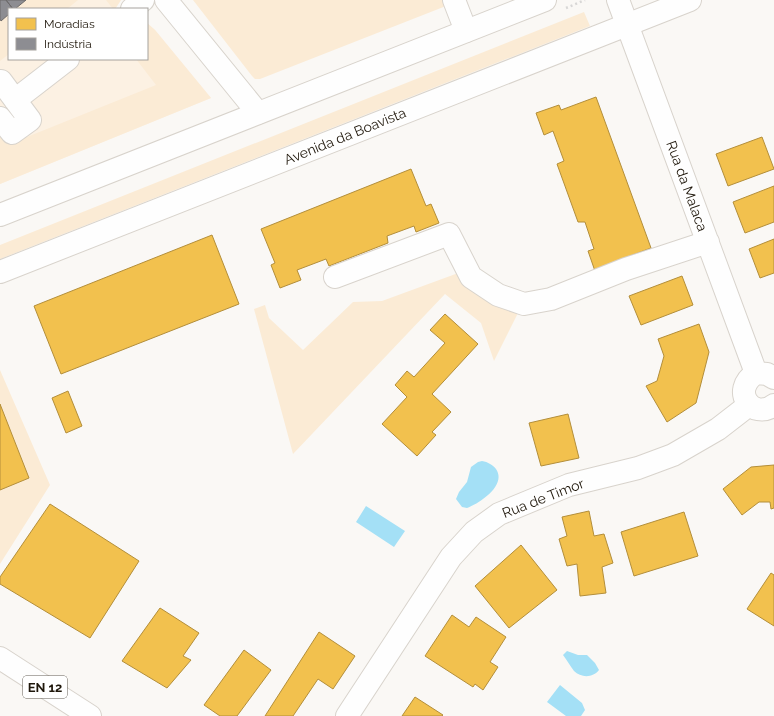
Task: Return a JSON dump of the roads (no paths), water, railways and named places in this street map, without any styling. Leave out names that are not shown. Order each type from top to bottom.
[{"type":"main road","points":[[133,8],[143,0]]},
{"type":"main road","points":[[166,0],[258,113]]},
{"type":"main road","points":[[454,0],[466,32]]},
{"type":"main road","points":[[0,215],[545,0]]},
{"type":"main road","name":"Rua da Malaca","points":[[618,0],[708,242],[765,376]]},
{"type":"main road","name":"Avenida da Boavista","points":[[0,272],[690,0]]},
{"type":"main road","points":[[15,100],[67,60]]},
{"type":"main road","points":[[0,82],[1,81],[30,120],[12,133],[0,118]]},
{"type":"main road","points":[[335,277],[449,234],[471,276],[498,295],[524,304],[551,299],[626,269],[708,242]]},
{"type":"main road","points":[[765,376],[746,381],[744,387],[745,400],[749,405],[760,410],[767,409],[774,405]]},
{"type":"main road","name":"Rua de Timor","points":[[347,716],[451,558],[474,532],[499,514],[569,485],[638,468],[673,455],[718,429],[749,405]]},
{"type":"main road","name":"EN 12","points":[[0,658],[90,716]]},
{"type":"water","points":[[482,461],[490,464],[496,469],[498,481],[495,487],[485,498],[467,508],[462,507],[456,499],[459,492],[467,482],[471,467]]},
{"type":"water","points":[[366,506],[405,531],[394,547],[356,522]]},
{"type":"water","points":[[567,651],[578,655],[587,655],[595,663],[599,670],[594,675],[580,675],[574,671],[563,655]]},
{"type":"water","points":[[560,685],[582,703],[585,710],[581,716],[566,716],[547,702]]}]
